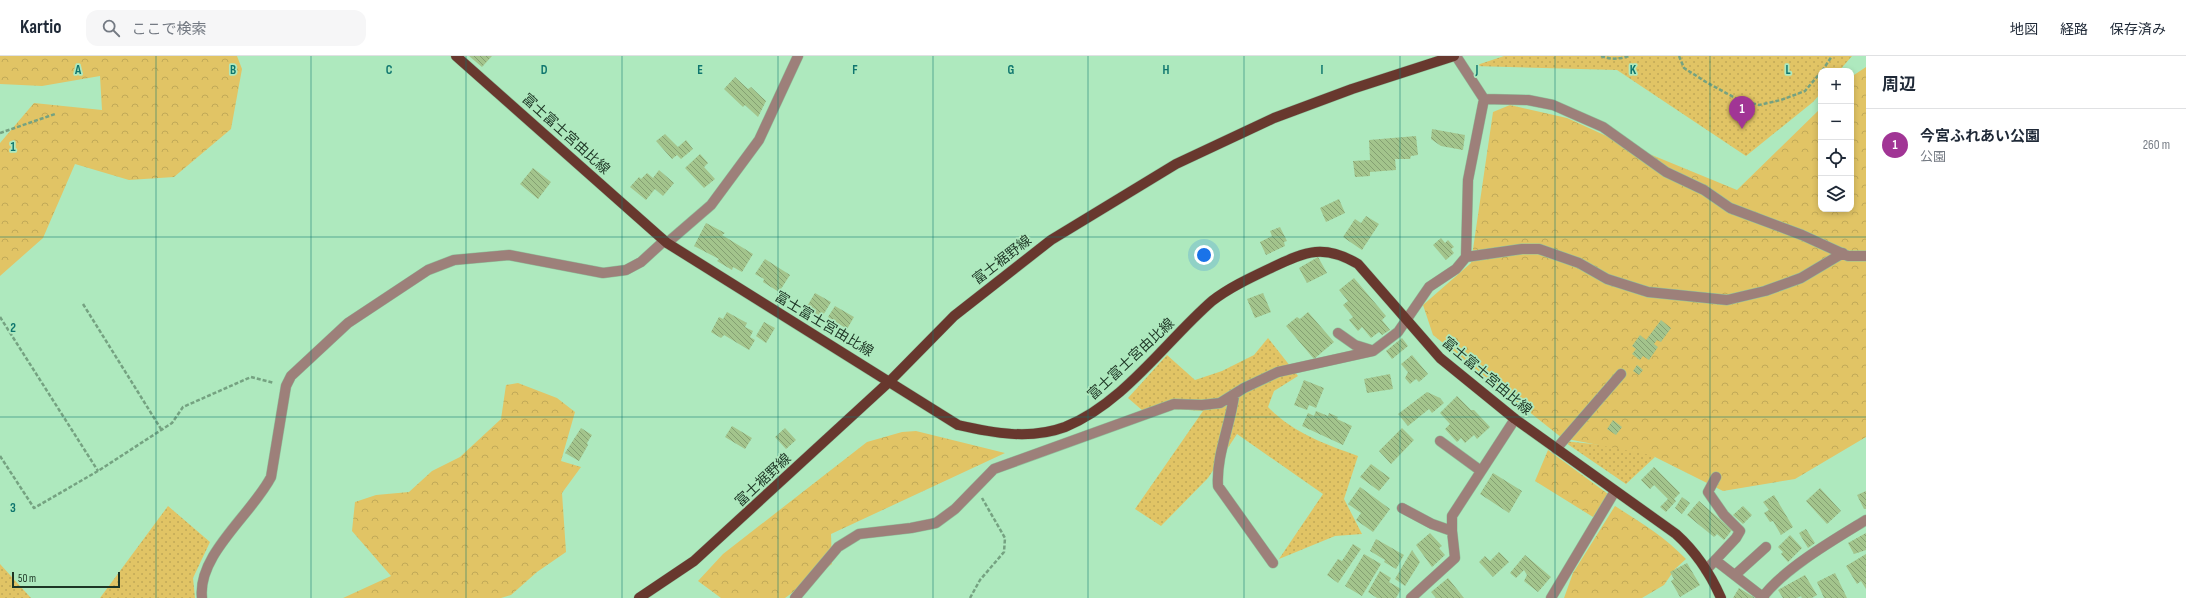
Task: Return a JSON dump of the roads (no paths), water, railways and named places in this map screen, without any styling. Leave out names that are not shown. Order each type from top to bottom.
[{"type":"main road","name":"富士富士宮由比線","points":[[456,56],[666,242],[958,425],[998,434],[1035,434],[1064,427],[1089,416],[1112,400],[1213,300],[1249,278],[1300,254],[1322,251],[1342,255],[1358,264],[1405,320],[1440,358],[1515,419],[1676,534],[1691,548],[1706,570],[1721,598]]},
{"type":"main road","name":"富士裾野線","points":[[639,598],[694,561],[890,381],[954,316],[999,279],[1051,240],[1176,164],[1274,118],[1352,89],[1455,56]]},
{"type":"street","points":[[202,598],[201,585],[212,558],[264,490],[270,477],[286,386],[291,376],[348,323],[428,270],[454,260],[510,255],[603,273],[626,270],[641,262],[711,205],[759,140],[798,56]]},
{"type":"street","points":[[795,598],[838,548],[859,534],[911,528],[936,523],[955,509],[994,469],[1025,456],[1088,436],[1139,415],[1174,404],[1202,405],[1220,403],[1234,396],[1244,388],[1278,372],[1373,351],[1398,332],[1429,287],[1456,269],[1466,257],[1468,180],[1484,99],[1455,56]]},
{"type":"street","points":[[1484,99],[1528,100],[1554,105],[1603,127],[1666,172],[1704,190],[1730,208],[1802,235],[1848,256],[1866,256]]},
{"type":"street","points":[[1466,257],[1522,249],[1539,249],[1578,263],[1608,279],[1648,292],[1727,300],[1765,291],[1801,278],[1843,253]]},
{"type":"street","points":[[1338,332],[1355,345],[1373,351]]},
{"type":"street","points":[[1556,449],[1620,374]]},
{"type":"street","points":[[1234,396],[1231,419],[1217,471],[1218,486],[1273,563]]},
{"type":"street","points":[[1411,598],[1456,558],[1452,531],[1452,516],[1515,419]]},
{"type":"street","points":[[1440,441],[1481,471]]},
{"type":"street","points":[[1706,570],[1736,538],[1740,531],[1724,515],[1708,492],[1716,477]]},
{"type":"street","points":[[1551,598],[1615,491]]},
{"type":"street","points":[[1402,508],[1432,524],[1452,531]]},
{"type":"street","points":[[1715,560],[1763,598],[1770,587],[1824,546],[1866,520]]},
{"type":"street","points":[[1735,575],[1766,547]]},
{"type":"place","name":"今宮ふれあい公園","points":[[1742,129]]}]
